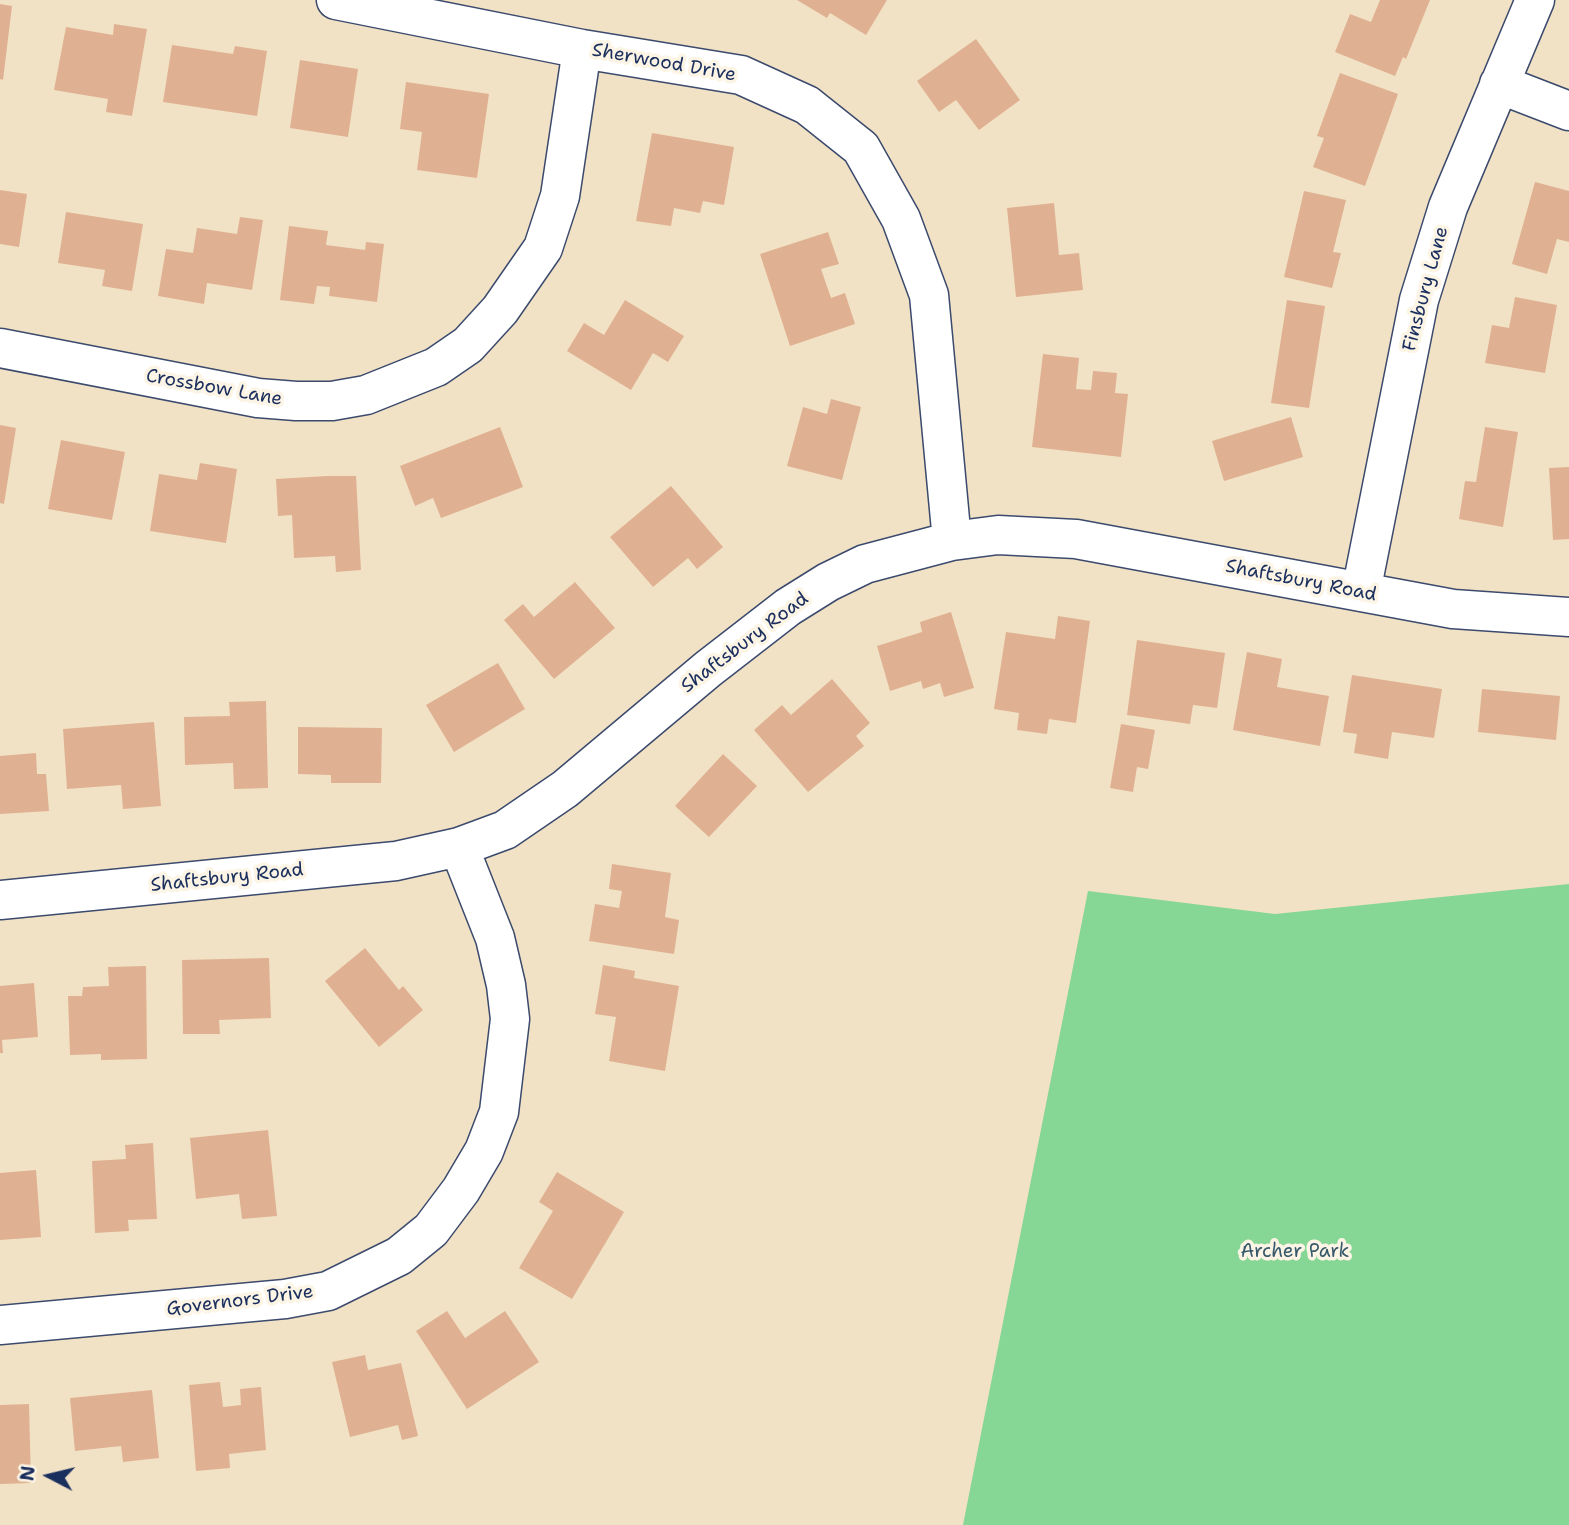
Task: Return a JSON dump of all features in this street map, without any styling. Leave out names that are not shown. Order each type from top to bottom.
[{"type":"street","name":"Sherwood Drive","points":[[336,0],[582,49],[741,75],[807,105],[861,148],[901,219],[929,295],[952,541]]},
{"type":"street","name":"Finsbury Lane","points":[[1362,592],[1419,299],[1448,207],[1535,0]]},
{"type":"street","name":"Crossbow Lane","points":[[0,348],[258,398],[296,401],[332,401],[366,395],[436,367],[468,345],[500,310],[544,248],[560,196],[582,49]]},
{"type":"street","points":[[1499,84],[1569,111]]},
{"type":"street","name":"Shaftsbury Road","points":[[0,900],[396,861],[459,847],[505,830],[533,814],[747,637],[828,582],[865,564],[952,541],[998,535],[1076,539],[1489,614],[1569,617]]},
{"type":"street","name":"Governors Drive","points":[[0,1325],[285,1299],[328,1291],[399,1256],[431,1230],[461,1190],[484,1150],[499,1112],[510,1019],[506,985],[495,938],[459,847]]},
{"type":"green space","name":"Archer Park","points":[[1569,884],[1569,1525],[963,1525],[1088,891],[1275,914]]},
{"type":"building","points":[[797,0],[887,0],[866,35],[830,13],[827,18]]},
{"type":"building","points":[[1380,0],[1430,0],[1406,59],[1403,57],[1395,76],[1335,52],[1350,14],[1371,22]]},
{"type":"building","points":[[0,4],[12,6],[3,80],[0,79]]},
{"type":"building","points":[[114,24],[147,29],[132,116],[106,112],[108,99],[54,90],[66,27],[113,35]]},
{"type":"building","points":[[976,39],[1020,100],[979,130],[956,100],[939,112],[917,81]]},
{"type":"building","points":[[172,45],[233,54],[235,46],[267,51],[257,116],[163,102]]},
{"type":"building","points":[[300,60],[358,69],[348,137],[290,128]]},
{"type":"building","points":[[1340,73],[1398,94],[1365,186],[1313,167],[1324,138],[1317,136]]},
{"type":"building","points":[[406,82],[489,94],[477,178],[417,170],[422,132],[400,129]]},
{"type":"building","points":[[652,133],[734,147],[724,205],[703,201],[700,213],[674,208],[671,226],[636,221]]},
{"type":"building","points":[[1535,182],[1569,191],[1569,242],[1557,239],[1547,274],[1512,264]]},
{"type":"building","points":[[0,190],[27,194],[19,247],[0,244]]},
{"type":"building","points":[[1304,191],[1346,200],[1333,252],[1341,253],[1332,288],[1284,277]]},
{"type":"building","points":[[1054,203],[1059,255],[1079,253],[1083,290],[1016,297],[1007,208]]},
{"type":"building","points":[[66,212],[143,224],[132,291],[102,286],[105,270],[58,263]]},
{"type":"building","points":[[240,217],[263,220],[252,290],[207,283],[204,304],[158,296],[166,249],[193,253],[197,228],[237,234]]},
{"type":"building","points":[[289,226],[328,231],[326,245],[365,250],[366,242],[384,244],[377,302],[329,296],[330,287],[317,286],[314,304],[280,300]]},
{"type":"building","points":[[828,232],[839,264],[821,269],[831,298],[845,293],[855,324],[790,346],[760,254]]},
{"type":"building","points":[[1515,297],[1557,305],[1545,373],[1485,363],[1492,325],[1509,328]]},
{"type":"building","points":[[625,300],[684,336],[668,362],[653,353],[631,390],[567,351],[584,323],[604,335]]},
{"type":"building","points":[[1287,300],[1325,306],[1309,408],[1271,403]]},
{"type":"building","points":[[1043,354],[1079,358],[1076,389],[1091,390],[1093,371],[1117,373],[1115,393],[1128,394],[1121,457],[1032,447]]},
{"type":"building","points":[[831,399],[861,407],[842,480],[787,466],[803,407],[827,414]]},
{"type":"building","points":[[1291,417],[1303,457],[1224,481],[1212,441]]},
{"type":"building","points":[[0,425],[16,428],[4,504],[0,503]]},
{"type":"building","points":[[500,427],[523,487],[441,518],[433,498],[415,506],[400,466]]},
{"type":"building","points":[[1485,427],[1518,432],[1503,527],[1459,519],[1465,481],[1476,482]]},
{"type":"building","points":[[61,440],[125,452],[112,520],[48,509]]},
{"type":"building","points":[[200,463],[237,469],[226,543],[150,531],[159,474],[197,480]]},
{"type":"building","points":[[1569,467],[1569,539],[1553,540],[1549,468]]},
{"type":"building","points":[[356,476],[361,570],[336,572],[335,556],[294,558],[292,515],[278,516],[276,479]]},
{"type":"building","points":[[671,486],[723,547],[697,569],[688,558],[653,587],[610,537]]},
{"type":"building","points":[[575,582],[615,628],[554,679],[504,620],[523,604],[534,617]]},
{"type":"building","points":[[951,612],[974,688],[944,697],[940,683],[923,689],[921,681],[890,691],[877,646],[922,632],[920,622]]},
{"type":"building","points":[[1058,616],[1090,621],[1076,723],[1049,719],[1047,734],[1017,730],[1019,713],[994,709],[1006,632],[1055,639]]},
{"type":"building","points":[[1137,640],[1225,653],[1217,708],[1193,705],[1190,724],[1127,715]]},
{"type":"building","points":[[1247,652],[1282,659],[1277,687],[1329,696],[1320,746],[1233,730]]},
{"type":"building","points":[[498,663],[525,709],[454,752],[426,705]]},
{"type":"building","points":[[1352,675],[1442,689],[1434,738],[1392,732],[1388,759],[1354,753],[1357,734],[1343,732]]},
{"type":"building","points":[[832,679],[870,723],[856,736],[864,746],[808,792],[754,730],[782,705],[791,715]]},
{"type":"building","points":[[1482,689],[1560,696],[1556,740],[1478,732]]},
{"type":"building","points":[[266,701],[268,788],[234,789],[233,763],[185,765],[184,717],[230,716],[229,702]]},
{"type":"building","points":[[154,722],[161,806],[123,809],[121,785],[67,789],[63,729]]},
{"type":"building","points":[[1121,724],[1155,730],[1148,769],[1137,767],[1133,792],[1110,788]]},
{"type":"building","points":[[298,727],[382,728],[381,783],[331,783],[331,775],[298,774]]},
{"type":"building","points":[[36,753],[37,774],[46,774],[49,811],[0,814],[0,756]]},
{"type":"building","points":[[723,754],[757,786],[709,837],[675,806]]},
{"type":"building","points":[[612,864],[671,873],[665,917],[679,920],[674,954],[589,941],[595,904],[619,908],[622,891],[609,889]]},
{"type":"building","points":[[365,948],[399,990],[403,986],[423,1010],[379,1047],[325,981]]},
{"type":"building","points":[[269,958],[271,1018],[219,1020],[220,1034],[183,1034],[182,960]]},
{"type":"building","points":[[603,965],[635,971],[634,978],[679,986],[665,1071],[609,1061],[616,1017],[595,1014]]},
{"type":"building","points":[[146,966],[147,1059],[101,1060],[101,1054],[70,1055],[68,996],[82,996],[83,987],[109,986],[108,967]]},
{"type":"building","points":[[34,983],[38,1037],[2,1040],[3,1053],[0,1053],[0,986]]},
{"type":"building","points":[[268,1130],[277,1216],[242,1219],[239,1194],[196,1199],[190,1138]]},
{"type":"building","points":[[153,1143],[157,1219],[128,1220],[129,1231],[95,1233],[92,1161],[126,1159],[125,1145]]},
{"type":"building","points":[[36,1170],[41,1237],[0,1240],[0,1173]]},
{"type":"building","points":[[557,1172],[624,1212],[572,1299],[519,1268],[553,1211],[539,1202]]},
{"type":"building","points":[[447,1311],[465,1338],[505,1311],[539,1362],[467,1409],[416,1331]]},
{"type":"building","points":[[365,1355],[368,1370],[401,1363],[418,1436],[402,1440],[398,1425],[350,1437],[332,1362]]},
{"type":"building","points":[[220,1382],[223,1407],[241,1405],[240,1389],[261,1387],[266,1450],[229,1454],[230,1468],[196,1471],[189,1385]]},
{"type":"building","points":[[152,1390],[159,1458],[123,1462],[121,1446],[75,1451],[70,1398]]},
{"type":"building","points":[[29,1404],[31,1483],[0,1484],[0,1405]]}]
